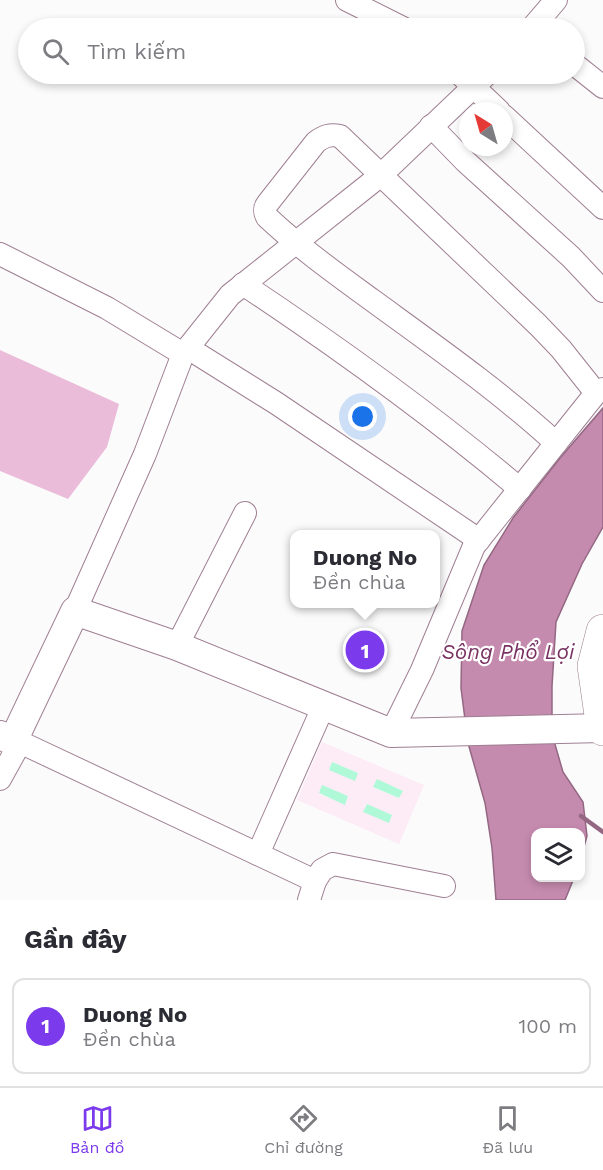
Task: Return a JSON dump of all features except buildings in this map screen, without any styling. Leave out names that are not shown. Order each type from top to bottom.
[{"type":"highway","points":[[603,631],[594,666],[603,728]]},
{"type":"main road","points":[[6,738],[75,611],[177,646],[392,733],[603,728]]},
{"type":"street","points":[[347,0],[383,18]]},
{"type":"street","points":[[541,18],[556,0]]},
{"type":"street","points":[[585,73],[603,87]]},
{"type":"street","points":[[75,611],[145,454],[186,351],[230,295],[381,175],[431,126],[468,84]]},
{"type":"street","points":[[478,84],[492,102]]},
{"type":"street","points":[[513,124],[603,208]]},
{"type":"street","points":[[431,126],[603,291]]},
{"type":"street","points":[[392,733],[422,670],[474,546],[599,391],[537,324],[340,136],[324,136],[316,142],[265,208],[267,217],[295,243],[471,372],[529,418],[556,443]]},
{"type":"street","points":[[0,254],[107,308],[276,403],[479,540]]},
{"type":"street","points":[[243,284],[336,347],[520,489]]},
{"type":"street","points":[[177,646],[245,513]]},
{"type":"street","points":[[258,854],[324,705]]},
{"type":"street","points":[[0,779],[16,750],[6,738]]},
{"type":"street","points":[[6,738],[24,744],[258,854],[312,890],[322,870],[333,864],[444,886]]},
{"type":"shaded area","points":[[0,350],[119,404],[107,447],[68,499],[0,471]]},
{"type":"shaded area","points":[[322,742],[424,785],[399,844],[297,800]],"holes":[[[332,762],[358,773],[355,780],[329,770]],[[377,780],[402,790],[399,798],[374,788]],[[322,786],[348,796],[345,804],[319,794]],[[366,804],[392,815],[389,822],[364,812]]]},
{"type":"water","name":"Sông Phổ Lợi","points":[[603,408],[603,527],[582,564],[556,622],[552,686],[552,734],[563,772],[583,802],[587,836],[585,843],[585,828],[531,828],[531,882],[572,882],[565,900],[496,900],[492,848],[485,803],[468,743],[461,688],[462,631],[484,565],[513,518]]},
{"type":"waterway","points":[[581,816],[603,832]]},
{"type":"place","name":"Duong No","points":[[365,650]]}]
